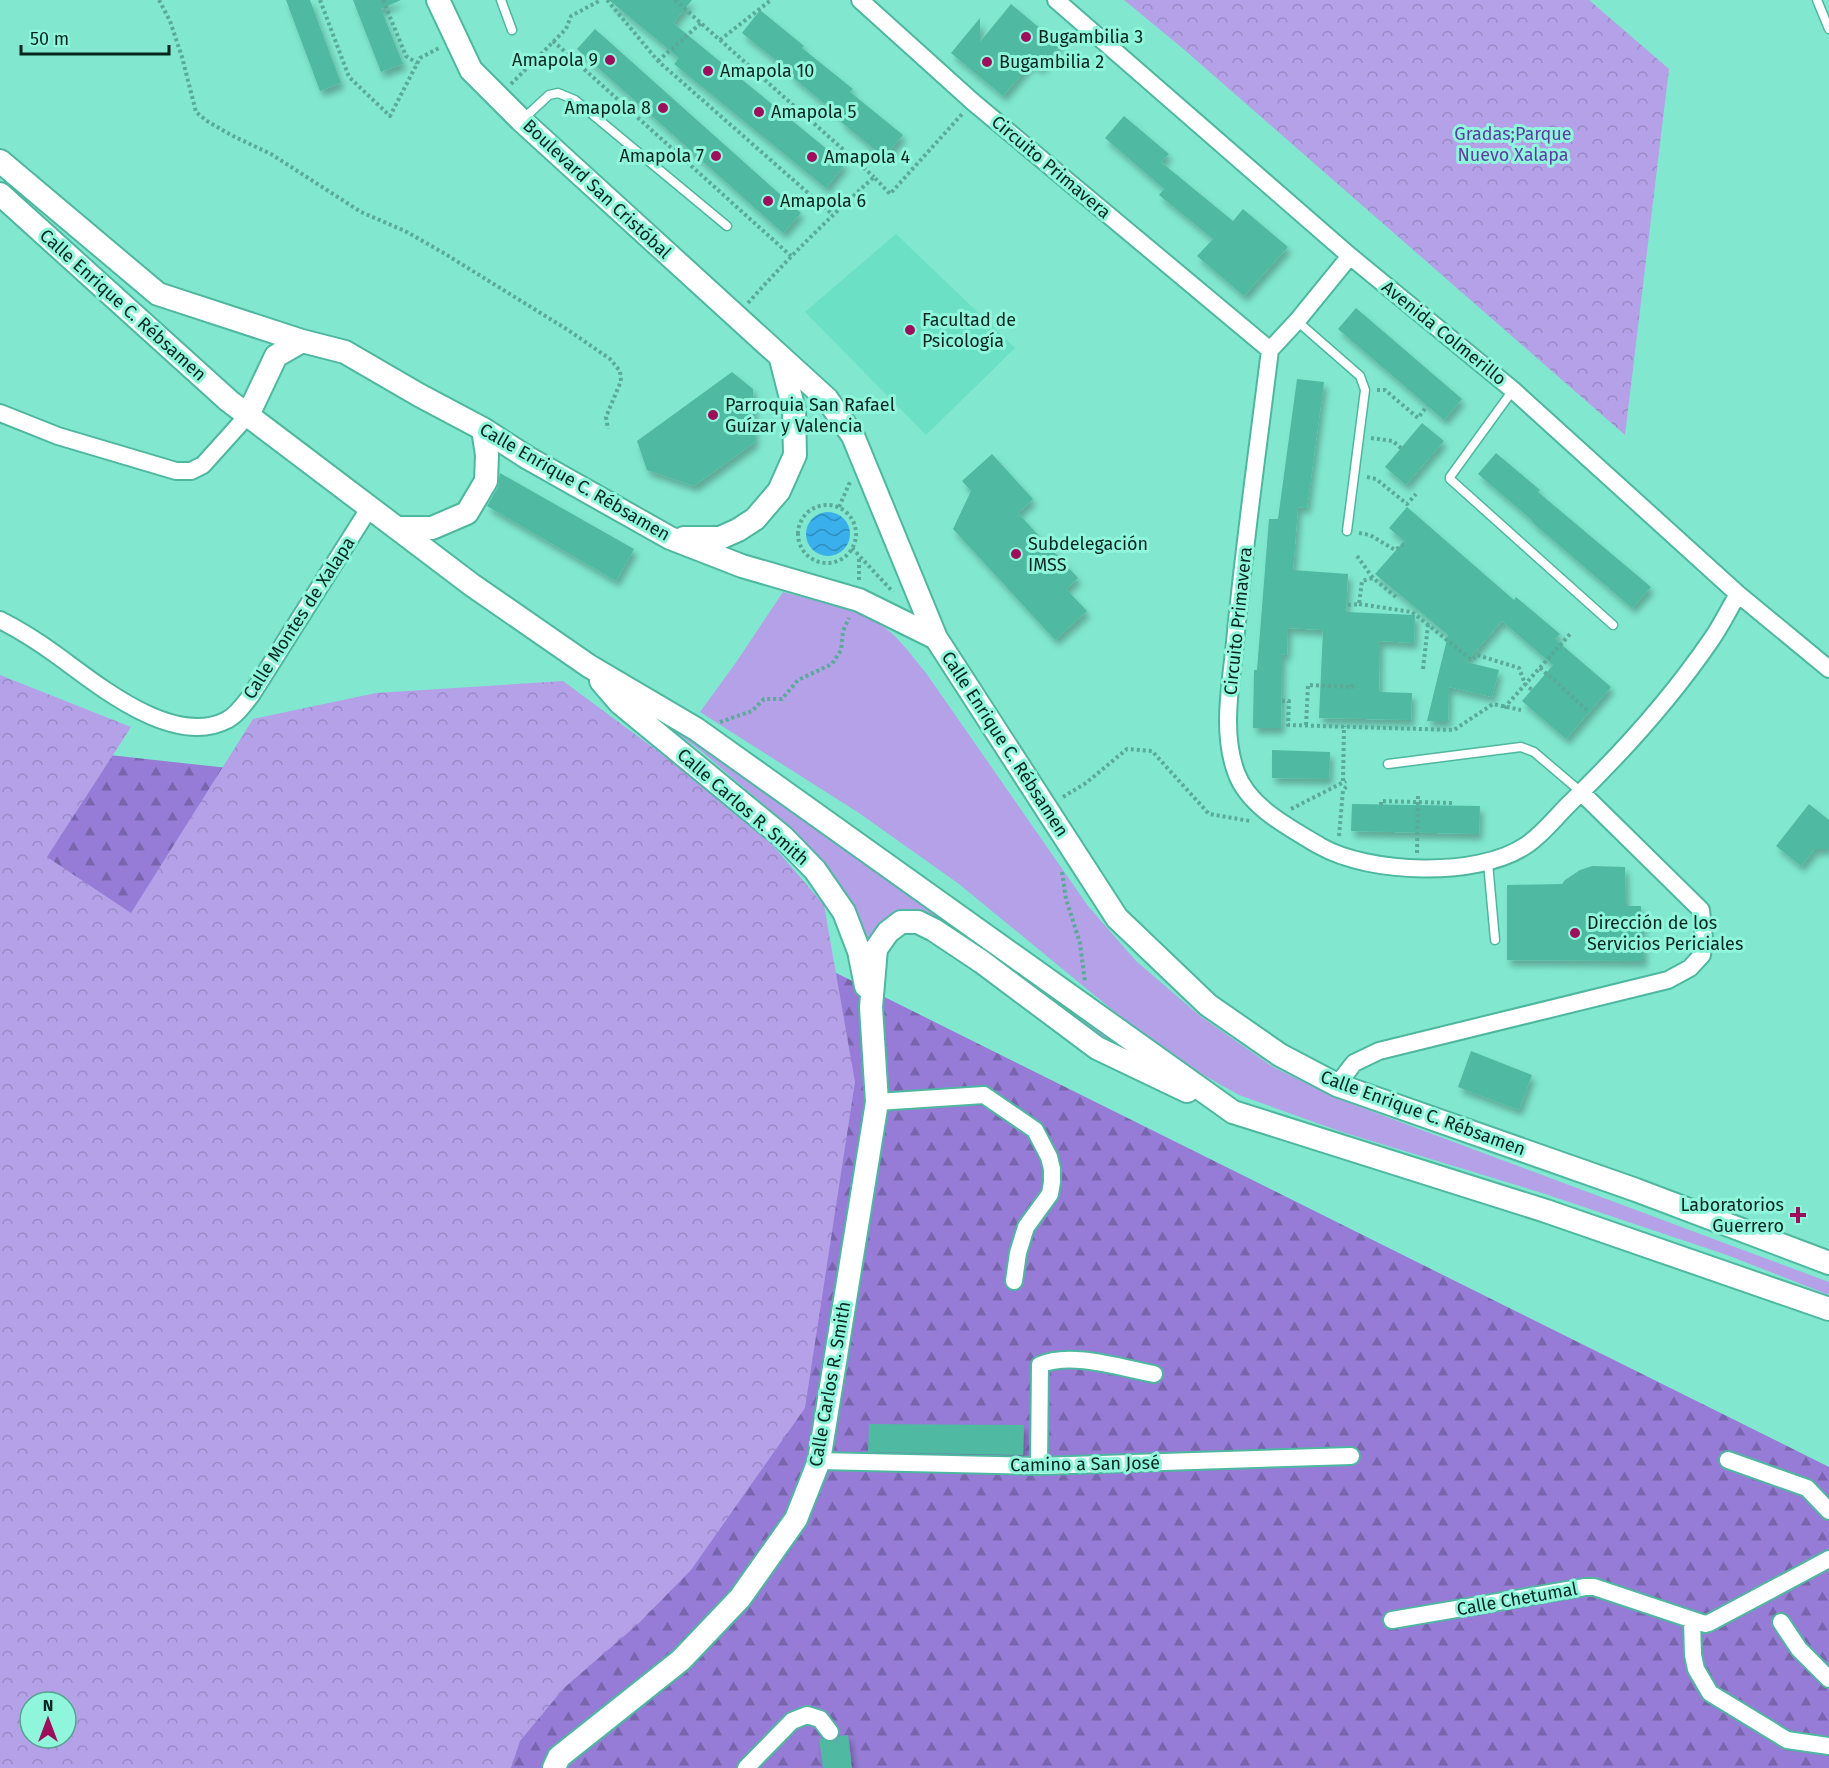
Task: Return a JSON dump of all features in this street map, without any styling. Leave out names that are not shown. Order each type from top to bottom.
[{"type":"main road","name":"Boulevard San Cristóbal","points":[[438,0],[471,70],[521,120],[827,399],[853,436],[936,638]]},
{"type":"main road","name":"Calle Enrique C. Rébsamen","points":[[0,161],[158,294],[302,341],[345,352],[483,429],[633,522],[742,566],[859,600],[936,638],[1117,918],[1208,1005],[1280,1055],[1337,1085],[1636,1190],[1829,1263]]},
{"type":"main road","name":"Calle Enrique C. Rébsamen","points":[[0,194],[209,383],[472,585],[589,666],[696,729],[1233,1112],[1546,1211],[1828,1309]]},
{"type":"main road","points":[[248,415],[276,356],[302,341]]},
{"type":"main road","points":[[670,538],[720,538],[755,519],[779,491],[795,455],[794,410],[781,359]]},
{"type":"main road","points":[[398,528],[432,528],[466,513],[486,481],[487,455],[483,429]]},
{"type":"main road","name":"Calle Carlos R. Smith","points":[[554,1768],[560,1757],[681,1660],[740,1598],[796,1519],[819,1461],[877,1102],[871,1007],[859,951],[844,912],[815,870],[783,837],[620,703],[589,666]]},
{"type":"main road","name":"Calle Carlos R. Smith","points":[[871,1007],[876,949],[888,932],[900,922],[918,922],[982,962],[1097,1048],[1233,1112]]},
{"type":"street","name":"Circuito Primavera","points":[[860,0],[973,102],[1270,350],[1238,615],[1228,740],[1236,774],[1254,801],[1291,828],[1338,856],[1388,866],[1446,868],[1488,863],[1526,846],[1581,792],[1657,711],[1711,639],[1738,594]]},
{"type":"street","name":"Avenida Colmerillo","points":[[1056,0],[1350,256],[1513,390],[1738,594],[1829,669]]},
{"type":"street","points":[[1270,350],[1350,256]]},
{"type":"street","points":[[0,413],[58,436],[176,471],[191,471],[203,465],[248,415]]},
{"type":"street","name":"Calle Montes de Xalapa","points":[[0,620],[56,655],[100,687],[140,711],[167,723],[192,728],[227,720],[252,694],[370,507]]},
{"type":"street","points":[[1337,1085],[1354,1063],[1379,1051],[1668,980],[1690,968],[1702,954],[1704,939],[1701,910],[1581,792]]},
{"type":"street","points":[[877,1102],[984,1095],[1035,1130],[1049,1157],[1052,1182],[1050,1194],[1026,1227],[1018,1253],[1014,1281]]},
{"type":"street","points":[[1039,1466],[1040,1365],[1052,1359],[1089,1362],[1154,1374]]},
{"type":"street","name":"Camino a San José","points":[[819,1461],[1039,1466],[1351,1456]]},
{"type":"street","points":[[1728,1460],[1807,1488],[1829,1511]]},
{"type":"street","name":"Calle Chetumal","points":[[1392,1620],[1594,1587],[1700,1623],[1709,1623],[1829,1559]]},
{"type":"street","points":[[1692,1620],[1693,1655],[1696,1669],[1710,1693],[1787,1740],[1829,1746]]},
{"type":"street","points":[[1782,1622],[1798,1649],[1829,1679]]},
{"type":"street","points":[[746,1768],[792,1721],[807,1715],[820,1719],[830,1732]]},
{"type":"lane","points":[[501,0],[512,30]]},
{"type":"lane","points":[[1817,0],[1829,29]]},
{"type":"lane","points":[[521,120],[549,95],[558,93],[575,100],[727,226]]},
{"type":"lane","points":[[1297,321],[1360,376],[1365,390],[1347,531]]},
{"type":"lane","points":[[1513,390],[1450,479],[1613,625]]},
{"type":"lane","points":[[1388,764],[1521,747],[1534,752],[1581,792]]},
{"type":"lane","points":[[1488,863],[1495,940]]},
{"type":"path","points":[[159,0],[170,21],[182,57],[196,112],[207,122],[272,154],[361,212],[405,231],[442,252],[568,330],[610,359],[620,371],[621,381],[606,417],[608,429]]},
{"type":"path","points":[[320,0],[349,77],[390,116],[420,58],[455,39]]},
{"type":"path","points":[[383,0],[406,56],[417,63]]},
{"type":"path","points":[[498,97],[566,29],[571,16],[601,0]]},
{"type":"path","points":[[606,0],[658,61],[832,214]]},
{"type":"path","points":[[675,0],[874,177],[890,194],[973,102]]},
{"type":"path","points":[[720,40],[771,0]]},
{"type":"path","points":[[658,61],[701,22]]},
{"type":"path","points":[[553,41],[790,256]]},
{"type":"path","points":[[736,317],[790,256],[832,214],[874,177]]},
{"type":"path","points":[[1365,390],[1385,390],[1418,418],[1427,406]]},
{"type":"path","points":[[1359,437],[1393,441],[1401,448]]},
{"type":"path","points":[[1354,476],[1376,478],[1407,504],[1416,494]]},
{"type":"path","points":[[829,505],[839,507],[848,513],[854,521],[856,531],[855,541],[846,556],[837,561],[827,562],[816,560],[808,555],[801,546],[799,527],[803,518],[810,511],[819,506],[829,505]]},
{"type":"path","points":[[1347,531],[1370,535],[1395,550],[1406,543]]},
{"type":"path","points":[[1358,556],[1373,578],[1397,598]]},
{"type":"path","points":[[1359,604],[1362,581],[1373,578]]},
{"type":"path","points":[[696,729],[752,711],[764,699],[782,699],[798,680],[832,664],[842,650],[843,631],[859,600]]},
{"type":"path","points":[[1348,605],[1359,604],[1412,612],[1472,660],[1477,656],[1519,668],[1525,684],[1532,690]]},
{"type":"path","points":[[1423,669],[1428,624]]},
{"type":"path","points":[[1504,708],[1570,634]]},
{"type":"path","points":[[1540,668],[1588,711]]},
{"type":"path","points":[[1306,725],[1308,685],[1352,687],[1352,681]]},
{"type":"path","points":[[1282,701],[1289,701],[1288,725],[1454,730],[1493,704],[1521,710]]},
{"type":"path","points":[[1338,856],[1343,790],[1346,783],[1344,726]]},
{"type":"path","points":[[1047,807],[1086,783],[1127,749],[1152,751],[1209,814],[1254,822],[1275,817],[1346,783]]},
{"type":"path","points":[[1417,829],[1418,794]]},
{"type":"path","points":[[1381,805],[1381,801],[1452,802],[1452,805]]},
{"type":"path","points":[[1061,871],[1066,898],[1080,943],[1085,986]]},
{"type":"shaded area","name":"Facultad de Psicología","points":[[896,234],[1015,348],[926,435],[805,312]]},
{"type":"green space","name":"Gradas;Parque Nuevo Xalapa","points":[[1124,0],[1589,0],[1669,69],[1625,435],[1181,47]]},
{"type":"green space","points":[[783,592],[863,615],[881,625],[895,637],[926,673],[1088,906],[1136,961],[1200,1016],[1273,1067],[1336,1098],[1829,1282],[1829,1295],[1727,1255],[1542,1193],[1342,1132],[1239,1095],[1166,1054],[959,884],[859,813],[700,712]]},
{"type":"green space","points":[[0,675],[131,727],[47,857],[131,913],[253,719],[376,693],[563,681],[751,820],[824,905],[855,1082],[805,1408],[691,1570],[638,1624],[564,1688],[520,1741],[511,1768],[0,1768]]},
{"type":"green space","points":[[623,694],[664,718],[1176,1075],[1111,1044],[956,931],[925,912],[908,910],[892,917],[866,942],[824,866],[776,815],[700,750]]},
{"type":"green space","points":[[0,743],[574,806],[794,952],[1829,1467],[1829,1768],[0,1768]]},
{"type":"water","points":[[828,512],[837,513],[844,518],[849,525],[849,543],[844,550],[837,555],[828,556],[819,555],[812,550],[807,543],[806,534],[807,525],[812,518],[819,513]]},
{"type":"building","points":[[286,0],[310,0],[341,83],[320,91]]},
{"type":"building","points":[[353,0],[401,0],[381,9],[403,64],[381,72]]},
{"type":"building","points":[[609,0],[692,0],[673,23],[845,164],[826,188],[674,64],[679,58]]},
{"type":"building","points":[[1011,4],[1060,45],[1040,69],[1032,62],[1003,96],[951,53],[980,18],[980,42]]},
{"type":"building","points":[[760,10],[853,89],[850,92],[903,135],[884,157],[841,122],[843,119],[791,76],[793,74],[742,33]]},
{"type":"building","points":[[595,29],[801,213],[783,233],[577,49]]},
{"type":"building","points":[[1124,116],[1169,154],[1161,162],[1233,221],[1243,209],[1288,247],[1244,296],[1197,256],[1213,239],[1159,195],[1164,189],[1105,138]]},
{"type":"building","points":[[1356,308],[1462,399],[1444,420],[1338,329]]},
{"type":"building","name":"Parroquia San Rafael Guízar y Valencia","points":[[732,372],[753,389],[755,442],[694,486],[647,470],[637,441]]},
{"type":"building","points":[[1297,379],[1324,382],[1307,508],[1298,507],[1293,570],[1348,574],[1346,612],[1415,615],[1414,643],[1380,641],[1379,692],[1412,693],[1411,720],[1319,718],[1323,630],[1288,628],[1287,655],[1282,654],[1281,728],[1253,728],[1254,670],[1257,670],[1269,519],[1278,519]]},
{"type":"building","points":[[1422,423],[1444,441],[1406,485],[1385,467]]},
{"type":"building","points":[[1496,453],[1540,490],[1538,492],[1651,587],[1632,608],[1478,474]]},
{"type":"building","name":"Subdelegación IMSS","points":[[992,454],[1033,499],[1018,513],[1078,578],[1066,589],[1087,611],[1055,640],[953,529],[971,491],[962,481]]},
{"type":"building","points":[[500,473],[634,549],[616,581],[487,506],[498,487]]},
{"type":"building","points":[[1407,507],[1514,600],[1516,597],[1560,634],[1555,639],[1611,687],[1566,739],[1522,701],[1553,665],[1502,621],[1466,662],[1499,670],[1492,697],[1449,687],[1448,721],[1427,721],[1448,635],[1375,574],[1404,541],[1389,528]]},
{"type":"building","points":[[1272,750],[1330,752],[1329,779],[1272,778]]},
{"type":"building","points":[[1352,804],[1480,806],[1479,834],[1351,831]]},
{"type":"building","points":[[1809,804],[1829,820],[1829,849],[1815,849],[1801,866],[1776,846]]},
{"type":"building","name":"Dirección de los Servicios Periciales","points":[[1592,866],[1625,867],[1626,906],[1641,906],[1644,961],[1507,960],[1507,885],[1562,884],[1580,870]]},
{"type":"building","points":[[1471,1051],[1532,1075],[1519,1110],[1458,1087]]},
{"type":"building","points":[[869,1424],[1024,1425],[1023,1455],[868,1452]]},
{"type":"building","points":[[848,1735],[852,1768],[823,1768],[819,1738],[831,1742],[836,1741],[840,1736]]},
{"type":"place","name":"Bugambilia 3","points":[[1026,37]]},
{"type":"place","name":"Amapola 9","points":[[610,60]]},
{"type":"place","name":"Bugambilia 2","points":[[987,62]]},
{"type":"place","name":"Amapola 10","points":[[708,71]]},
{"type":"place","name":"Amapola 8","points":[[663,108]]},
{"type":"place","name":"Amapola 5","points":[[759,112]]},
{"type":"place","name":"Amapola 7","points":[[716,156]]},
{"type":"place","name":"Amapola 4","points":[[812,157]]},
{"type":"place","name":"Amapola 6","points":[[768,201]]},
{"type":"place","name":"Facultad de Psicología","points":[[910,330]]},
{"type":"place","name":"Parroquia San Rafael Guízar y Valencia","points":[[713,415]]},
{"type":"place","name":"Subdelegación IMSS","points":[[1016,554]]},
{"type":"place","name":"Dirección de los Servicios Periciales","points":[[1575,933]]},
{"type":"place","name":"Laboratorios Guerrero","points":[[1798,1215]]}]
